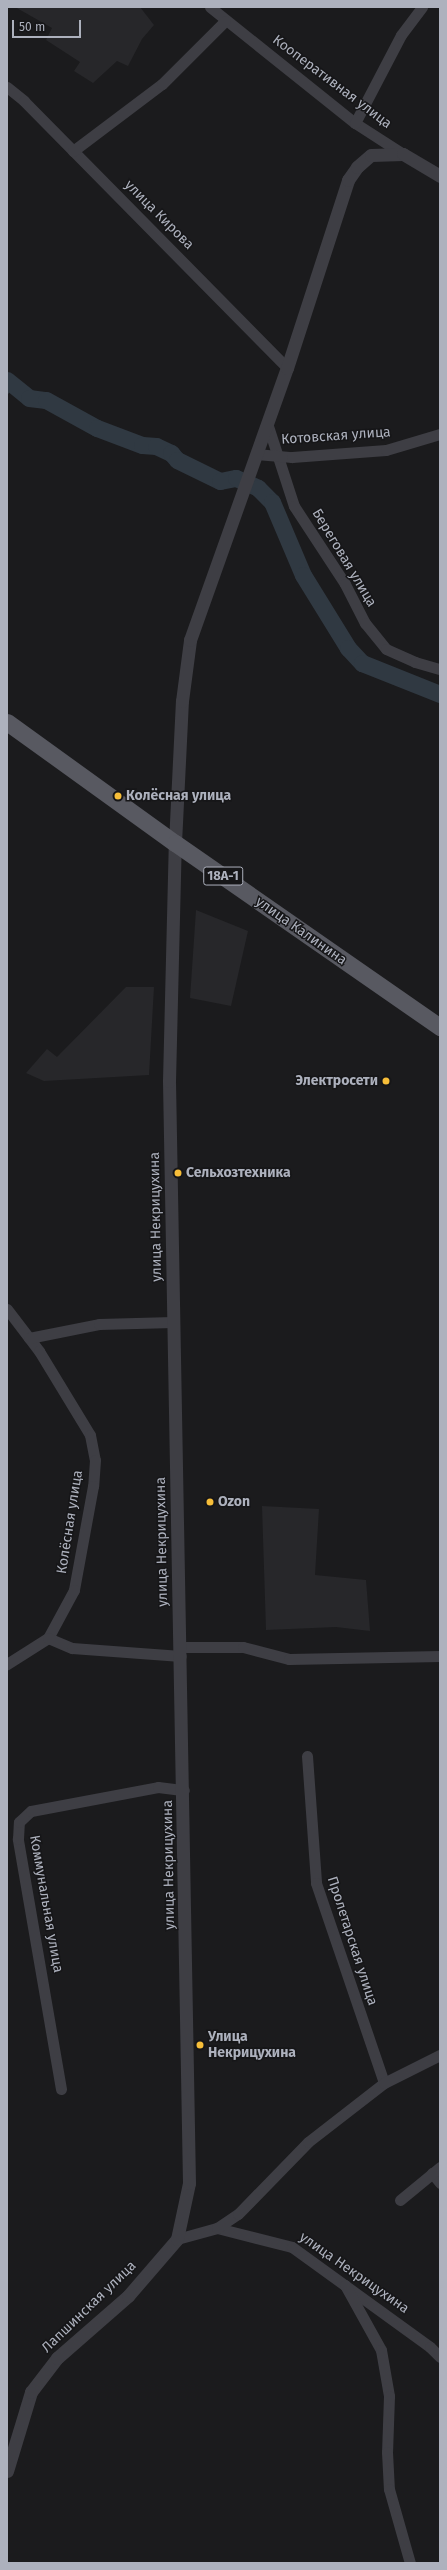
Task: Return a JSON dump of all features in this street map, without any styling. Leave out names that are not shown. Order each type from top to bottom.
[{"type":"main road","name":"улица Калинина","points":[[7,722],[174,843],[440,1027]]},
{"type":"street","name":"Кооперативная улица","points":[[210,7],[225,21],[355,123],[440,176]]},
{"type":"street","points":[[355,123],[401,35],[422,7]]},
{"type":"street","points":[[73,151],[162,84],[225,21]]},
{"type":"street","name":"улица Кирова","points":[[7,87],[24,101],[287,368]]},
{"type":"street","points":[[255,456],[287,368],[348,180],[357,167],[370,155],[403,154]]},
{"type":"street","name":"Береговая улица","points":[[267,423],[294,506],[345,584],[365,623],[386,649],[416,662],[440,668]]},
{"type":"street","name":"Котовская улица","points":[[255,456],[292,457],[386,450],[440,434]]},
{"type":"street","name":"улица Некрицухина","points":[[177,2238],[189,2183],[184,1790],[169,1081],[174,843],[182,701],[190,640],[255,456]]},
{"type":"street","name":"Колёсная улица","points":[[7,1309],[29,1338],[90,1435],[95,1460],[93,1486],[74,1590],[48,1638],[7,1664]]},
{"type":"street","points":[[29,1338],[99,1324],[173,1322]]},
{"type":"street","points":[[48,1638],[72,1648],[181,1652],[243,1647],[289,1659],[440,1656]]},
{"type":"street","name":"Пролетарская улица","points":[[307,1756],[316,1883],[384,2083]]},
{"type":"street","name":"Коммунальная улица","points":[[61,2089],[18,1838],[19,1822],[31,1811],[158,1787],[184,1790]]},
{"type":"street","points":[[177,2238],[217,2228],[238,2214],[308,2142],[384,2083],[440,2056]]},
{"type":"street","points":[[400,2200],[436,2170],[440,2183]]},
{"type":"street","name":"улица Некрицухина","points":[[217,2228],[292,2247],[430,2347],[440,2357]]},
{"type":"street","name":"Лапшинская улица","points":[[7,2471],[31,2392],[57,2358],[128,2296],[177,2238]]},
{"type":"street","points":[[345,2285],[380,2350],[389,2396],[387,2452],[389,2489],[410,2563]]},
{"type":"shaded area","points":[[15,7],[140,7],[154,25],[142,39],[128,66],[117,61],[93,83],[74,71],[80,62],[46,40],[52,28]]},
{"type":"shaded area","points":[[196,910],[248,931],[231,1006],[190,998]]},
{"type":"shaded area","points":[[126,987],[154,987],[149,1075],[44,1081],[26,1073],[47,1049],[57,1057]]},
{"type":"shaded area","points":[[262,1506],[319,1509],[315,1575],[366,1580],[370,1631],[336,1627],[266,1630]]},
{"type":"waterway","points":[[7,380],[29,398],[46,400],[97,428],[142,445],[156,446],[171,453],[177,460],[220,481],[236,478],[258,488],[272,502],[303,575],[348,648],[362,663],[440,694]]},
{"type":"waterway","points":[[7,392],[11,383]]},
{"type":"place","name":"Колёсная улица","points":[[118,796]]},
{"type":"place","name":"Электросети","points":[[386,1081]]},
{"type":"place","name":"Сельхозтехника","points":[[178,1173]]},
{"type":"place","name":"Ozon","points":[[210,1502]]},
{"type":"place","name":"Улица Некрицухина","points":[[200,2045]]}]
